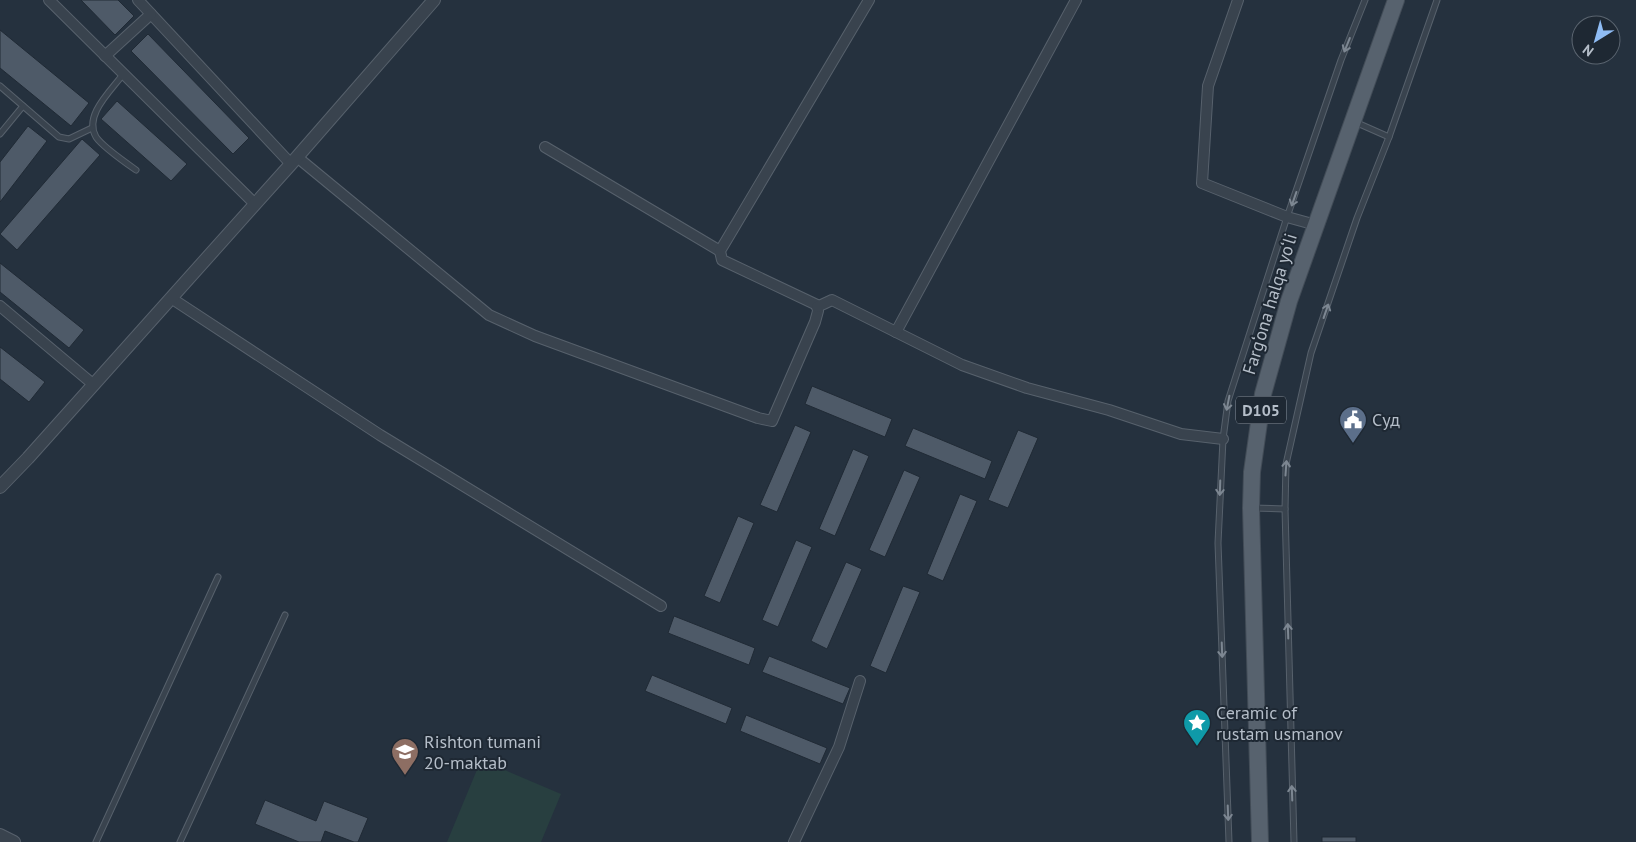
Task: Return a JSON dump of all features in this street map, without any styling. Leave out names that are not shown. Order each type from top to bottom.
[{"type":"main road","name":"Farg‘ona halqa yo‘li","points":[[1260,842],[1250,508],[1252,472],[1263,394],[1289,301],[1396,0]]},
{"type":"street","points":[[49,0],[255,204]]},
{"type":"street","points":[[138,0],[294,160],[489,315],[535,336],[758,418],[772,420],[815,322],[818,311],[817,305],[722,260],[720,251],[869,0]]},
{"type":"street","points":[[0,487],[94,385],[434,0]]},
{"type":"street","points":[[896,332],[1076,0]]},
{"type":"street","points":[[1238,0],[1208,86],[1202,182],[1288,217],[1316,225]]},
{"type":"street","points":[[105,56],[151,14]]},
{"type":"street","points":[[545,147],[720,251]]},
{"type":"street","points":[[171,298],[380,435],[661,606]]},
{"type":"street","points":[[817,307],[832,300],[962,365],[1028,388],[1109,410],[1181,434],[1222,439]]},
{"type":"street","points":[[0,306],[94,385]]},
{"type":"street","points":[[794,842],[839,747],[860,681]]},
{"type":"street","points":[[0,835],[14,842]]},
{"type":"lane","points":[[1229,842],[1218,543],[1222,439],[1228,401],[1288,217],[1342,60],[1365,0]]},
{"type":"lane","points":[[1294,842],[1285,509],[1286,464],[1311,352],[1357,218],[1389,137],[1437,0]]},
{"type":"lane","points":[[124,73],[95,112],[92,128],[97,139],[136,170]]},
{"type":"lane","points":[[0,86],[59,137],[69,139],[92,128]]},
{"type":"lane","points":[[0,134],[23,106]]},
{"type":"lane","points":[[1352,120],[1389,137]]},
{"type":"lane","points":[[1250,508],[1285,509]]},
{"type":"lane","points":[[96,842],[218,577]]},
{"type":"lane","points":[[180,842],[285,615]]},
{"type":"lane","points":[[1225,737],[1257,733]]},
{"type":"green space","points":[[481,760],[561,794],[541,842],[447,842]]},
{"type":"building","points":[[81,0],[118,0],[134,16],[115,35]]},
{"type":"building","points":[[0,30],[89,103],[71,126],[0,68]]},
{"type":"building","points":[[148,34],[249,138],[233,154],[131,51]]},
{"type":"building","points":[[117,101],[187,164],[171,181],[101,119]]},
{"type":"building","points":[[28,126],[47,141],[0,202],[0,162]]},
{"type":"building","points":[[82,139],[100,155],[17,250],[0,234]]},
{"type":"building","points":[[0,263],[84,330],[69,348],[0,292]]},
{"type":"building","points":[[0,347],[45,382],[29,402],[0,379]]},
{"type":"building","points":[[812,386],[892,419],[885,437],[805,404]]},
{"type":"building","points":[[795,425],[811,432],[777,512],[760,505]]},
{"type":"building","points":[[913,428],[992,461],[985,479],[905,446]]},
{"type":"building","points":[[1018,430],[1038,438],[1008,508],[988,500]]},
{"type":"building","points":[[853,449],[869,456],[835,536],[819,529]]},
{"type":"building","points":[[904,470],[920,477],[885,557],[869,550]]},
{"type":"building","points":[[960,494],[977,501],[943,581],[927,574]]},
{"type":"building","points":[[738,516],[754,523],[720,603],[704,596]]},
{"type":"building","points":[[796,540],[812,547],[778,627],[762,620]]},
{"type":"building","points":[[846,562],[862,569],[827,649],[811,641]]},
{"type":"building","points":[[903,586],[920,592],[886,673],[870,666]]},
{"type":"building","points":[[674,616],[755,648],[749,665],[668,633]]},
{"type":"building","points":[[769,656],[850,688],[843,704],[762,672]]},
{"type":"building","points":[[652,675],[732,708],[726,724],[645,691]]},
{"type":"building","points":[[746,715],[827,748],[820,764],[740,731]]},
{"type":"building","points":[[265,800],[316,821],[324,801],[368,818],[358,842],[325,831],[321,842],[299,842],[255,824]]},
{"type":"building","points":[[1322,837],[1356,837],[1356,842],[1322,842]]},
{"type":"place","name":"Суд","points":[[1353,444]]},
{"type":"place","name":"Ceramic of rustam usmanov","points":[[1197,747]]},
{"type":"place","name":"Rishton tumani 20-maktab","points":[[405,776]]}]
